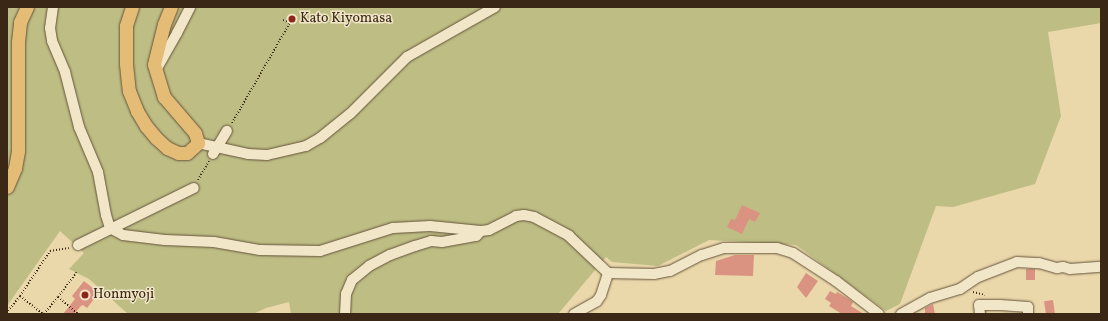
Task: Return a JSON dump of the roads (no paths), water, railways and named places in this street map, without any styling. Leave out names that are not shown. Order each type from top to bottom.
[{"type":"main road","points":[[7,187],[15,168],[18,151],[18,42],[20,22],[27,7]]},
{"type":"main road","points":[[132,7],[126,26],[126,64],[129,91],[137,112],[146,126],[167,148],[178,153],[187,153],[198,143],[195,133],[164,97],[155,72],[154,64],[159,41],[171,7]]},
{"type":"street","points":[[53,7],[50,28],[52,41],[64,72],[79,127],[98,172],[102,187],[104,209],[110,228],[123,235],[165,240],[214,242],[260,250],[296,252],[320,251],[393,228],[430,226],[481,231],[489,230],[516,216],[524,215],[534,217],[569,236],[608,273],[654,274],[670,271],[702,255],[724,248],[778,248],[792,253],[836,281],[879,314]]},
{"type":"street","points":[[155,72],[190,7]]},
{"type":"street","points":[[198,143],[216,151],[267,155],[306,146],[320,138],[350,114],[407,57],[496,7]]},
{"type":"street","points":[[216,151],[227,131]]},
{"type":"street","points":[[78,245],[194,188]]},
{"type":"street","points":[[344,314],[346,294],[352,280],[369,266],[390,256],[431,241],[442,242],[476,236],[481,231]]},
{"type":"street","points":[[900,314],[910,312],[930,298],[960,289],[978,277],[1017,262],[1039,263],[1057,268],[1063,267],[1070,269],[1101,267]]},
{"type":"street","points":[[574,314],[597,302],[601,295],[608,273]]},
{"type":"street","points":[[980,314],[979,305],[1004,302],[1028,307],[1028,314]]},
{"type":"place","name":"Kato Kiyomasa","points":[[292,19]]},
{"type":"place","name":"Honmyoji","points":[[85,295]]}]
